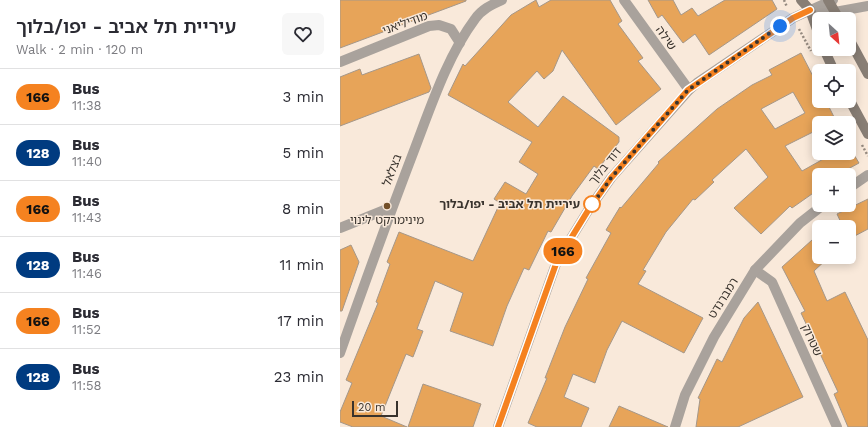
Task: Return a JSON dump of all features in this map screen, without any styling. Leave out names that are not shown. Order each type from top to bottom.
[{"type":"main road","points":[[801,0],[810,10],[812,16]]},
{"type":"main road","points":[[830,0],[836,12]]},
{"type":"main road","points":[[856,52],[868,74]]},
{"type":"main road","points":[[854,108],[868,134]]},
{"type":"street","points":[[460,43],[475,19],[486,7],[502,0]]},
{"type":"street","name":"שילה","points":[[624,0],[688,90]]},
{"type":"street","name":"דוד בלוך","points":[[498,427],[557,261],[589,209],[611,178],[688,90],[793,18],[830,0]]},
{"type":"street","points":[[847,12],[868,6]]},
{"type":"street","points":[[810,10],[821,12]]},
{"type":"street","name":"מודיליאני","points":[[340,62],[439,25],[452,29],[460,43]]},
{"type":"street","name":"בצלאל","points":[[340,353],[392,207],[437,90],[460,43]]},
{"type":"street","points":[[856,183],[868,175]]},
{"type":"street","points":[[340,228],[392,207]]},
{"type":"street","name":"רמברנדט","points":[[675,427],[685,395],[714,337],[755,270],[800,222],[814,212]]},
{"type":"street","name":"שטרוק","points":[[755,270],[772,282],[837,427]]},
{"type":"path","points":[[793,18],[812,52]]},
{"type":"building","points":[[340,0],[466,0],[466,1],[340,48]]},
{"type":"building","points":[[536,0],[539,7],[551,0],[610,0],[622,21],[618,24],[643,58],[638,61],[661,89],[616,125],[562,50],[553,71],[544,79],[537,71],[508,102],[538,127],[563,96],[619,137],[619,142],[598,169],[594,166],[572,196],[551,232],[548,231],[529,270],[524,268],[507,306],[493,346],[450,331],[463,293],[435,281],[417,329],[423,331],[413,357],[406,354],[381,416],[407,427],[353,427],[340,422],[340,412],[352,383],[346,380],[378,303],[376,302],[390,264],[387,262],[399,232],[473,261],[500,203],[494,199],[505,182],[526,194],[538,174],[519,162],[532,142],[448,95],[463,64],[465,66],[511,15]]},
{"type":"building","points":[[648,0],[673,0],[681,15],[692,8],[698,16],[725,0],[772,0],[777,9],[709,55],[695,34],[683,43],[662,15],[658,18]]},
{"type":"building","points":[[801,53],[812,74],[812,108],[830,108],[834,116],[812,116],[812,132],[785,146],[802,171],[822,160],[856,160],[856,158],[859,163],[850,168],[812,168],[812,194],[792,208],[790,206],[761,234],[734,208],[768,177],[746,149],[712,180],[714,182],[695,200],[693,199],[666,232],[643,270],[646,271],[638,284],[703,318],[684,353],[622,321],[607,350],[595,383],[573,374],[564,397],[589,408],[581,427],[537,427],[528,423],[547,378],[545,378],[565,327],[588,279],[586,278],[611,233],[606,230],[620,207],[621,208],[659,163],[658,162],[717,109],[752,85],[772,75],[769,70]],"holes":[[[793,92],[805,113],[775,129],[761,109]]]},
{"type":"building","points":[[419,54],[431,88],[429,92],[340,126],[340,77],[360,69],[362,75]]},
{"type":"building","points":[[868,199],[868,229],[856,235],[856,220],[840,220],[837,214],[841,212],[856,212],[856,205]]},
{"type":"building","points":[[812,240],[812,264],[822,264],[814,271],[827,301],[845,292],[868,340],[868,427],[848,427],[834,394],[838,392],[801,313],[805,311],[782,267]]},
{"type":"building","points":[[351,245],[359,262],[342,311],[340,311],[340,250]]},
{"type":"building","points":[[758,302],[803,397],[738,427],[696,427],[700,399],[698,398],[717,359],[722,362],[744,318]]},
{"type":"building","points":[[423,384],[481,404],[473,427],[408,427]]},
{"type":"building","points":[[619,406],[668,427],[609,427]]},
{"type":"bus line","name":"166","points":[[498,427],[557,261],[589,209],[611,178],[688,90],[716,69],[793,18],[810,10]]},
{"type":"place","name":"עיריית תל אביב - יפו/בלוך","points":[[592,204]]},
{"type":"place","name":"מינימרקט לינוי","points":[[387,206]]},
{"type":"route","points":[[592,204],[589,209],[611,178],[688,90],[716,69],[780,26]]}]
